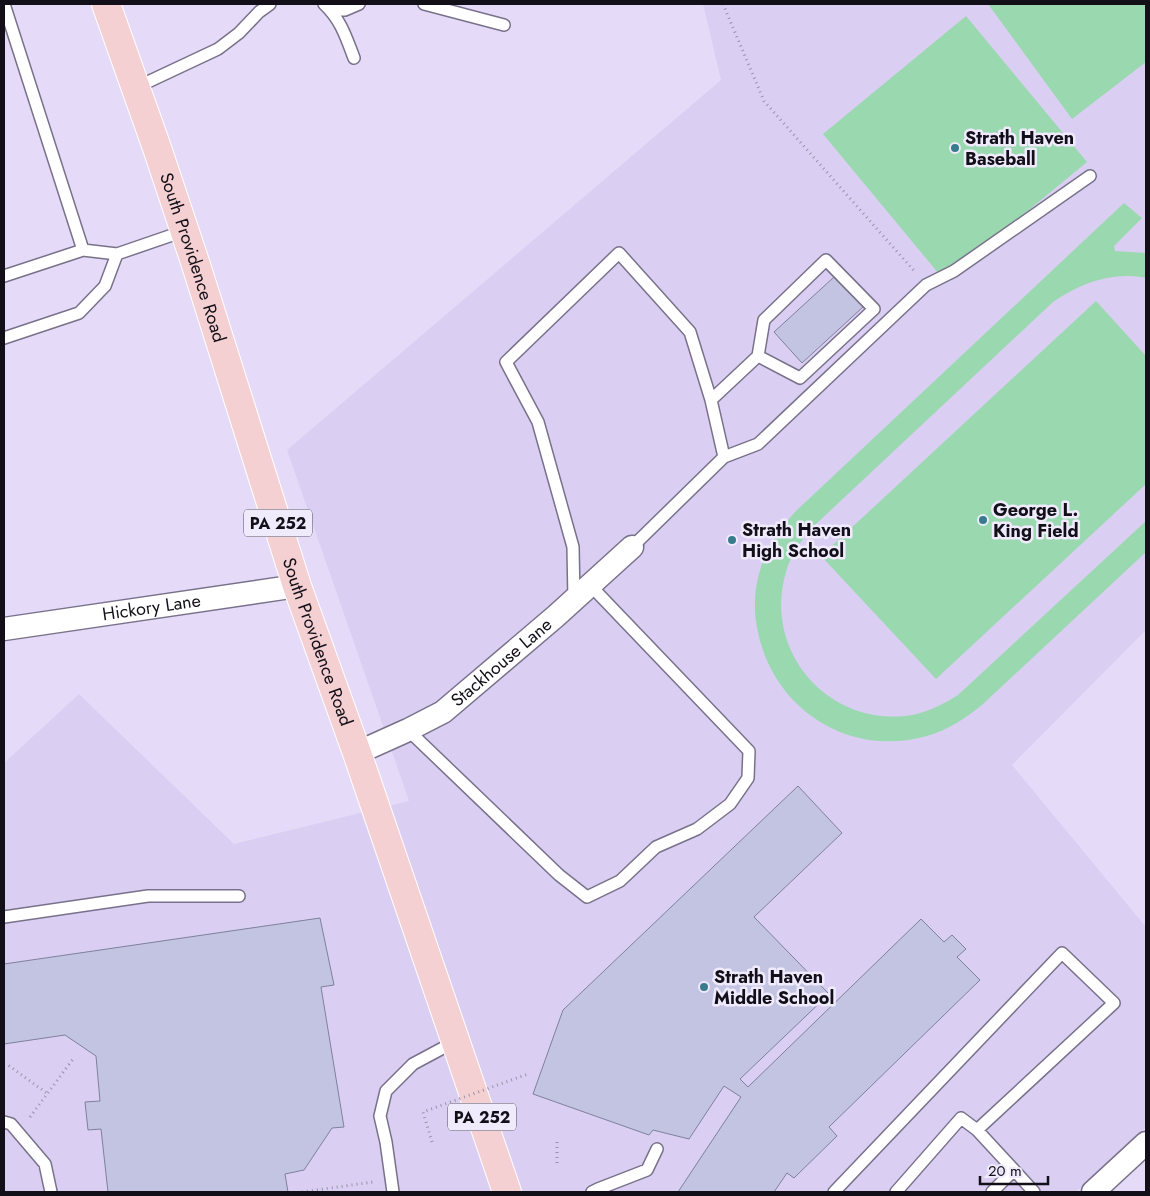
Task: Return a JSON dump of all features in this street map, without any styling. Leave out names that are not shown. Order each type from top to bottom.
[{"type":"main road","name":"South Providence Road","points":[[106,4],[184,232],[297,586],[357,753],[508,1192]]},
{"type":"street","name":"Stackhouse Lane","points":[[357,753],[443,712],[574,600],[632,547]]},
{"type":"street","name":"Hickory Lane","points":[[4,629],[297,586]]},
{"type":"street","points":[[1093,1192],[1146,1143]]},
{"type":"lane","points":[[4,4],[82,250]]},
{"type":"lane","points":[[135,88],[218,49],[239,33],[259,12],[270,4]]},
{"type":"lane","points":[[327,7],[346,10],[359,4]]},
{"type":"lane","points":[[424,4],[504,25]]},
{"type":"lane","points":[[327,7],[340,22],[354,58]]},
{"type":"lane","points":[[632,547],[724,457],[758,444],[926,285],[954,271],[1090,176]]},
{"type":"lane","points":[[4,276],[82,250],[117,254],[184,232]]},
{"type":"lane","points":[[574,600],[572,547],[538,422],[506,362],[619,252],[690,332],[711,400],[724,457]]},
{"type":"lane","points":[[4,338],[79,313],[105,286],[117,254]]},
{"type":"lane","points":[[711,400],[758,356],[764,320],[826,260],[874,309],[800,378],[758,356]]},
{"type":"lane","points":[[408,730],[560,876],[587,896],[620,881],[656,846],[697,829],[730,804],[748,778],[750,751],[590,585]]},
{"type":"lane","points":[[4,917],[148,896],[239,896]]},
{"type":"lane","points":[[834,1192],[1062,952],[1114,1003],[976,1130]]},
{"type":"lane","points":[[393,1192],[386,1142],[380,1116],[386,1091],[413,1064],[456,1041]]},
{"type":"lane","points":[[896,1192],[961,1118],[976,1130],[1034,1192]]},
{"type":"lane","points":[[4,1122],[11,1124],[45,1164],[52,1192]]},
{"type":"lane","points":[[592,1192],[647,1170],[657,1149]]},
{"type":"lane","points":[[992,1192],[1014,1170]]},
{"type":"path","points":[[722,4],[764,101],[926,285]]},
{"type":"path","points":[[30,1117],[73,1059]]},
{"type":"path","points":[[5,1064],[48,1094]]},
{"type":"path","points":[[432,1142],[422,1112],[528,1074]]},
{"type":"path","points":[[557,1142],[558,1164]]},
{"type":"path","points":[[302,1192],[373,1182]]},
{"type":"shaded area","name":"Strath Haven High School","points":[[703,4],[1146,4],[1146,630],[1012,765],[1146,927],[1146,1127],[1076,1192],[4,1192],[4,763],[79,694],[234,844],[409,801],[287,450],[721,80]]},
{"type":"green space","points":[[988,4],[1146,4],[1146,62],[1072,119]]},
{"type":"green space","name":"Strath Haven Baseball","points":[[966,16],[1087,162],[944,280],[823,134]]},
{"type":"green space","points":[[1124,203],[1142,218],[1114,246],[1115,251],[1146,253],[1146,278],[1121,276],[1097,280],[1075,289],[1053,302],[816,524],[798,546],[786,572],[781,601],[784,628],[792,654],[807,676],[826,694],[849,708],[876,715],[912,715],[933,708],[958,695],[1146,521],[1146,552],[983,704],[949,727],[927,736],[898,741],[870,740],[844,733],[820,722],[798,705],[780,684],[767,660],[758,632],[755,610],[756,587],[758,576],[773,540],[796,511]]},
{"type":"green space","name":"George L. King Field","points":[[1096,301],[1146,356],[1146,484],[936,679],[821,556]]},
{"type":"building","points":[[834,277],[863,307],[802,363],[774,332]]},
{"type":"building","name":"Strath Haven Middle School","points":[[798,786],[842,833],[754,917],[829,994],[740,1079],[748,1087],[921,919],[944,942],[952,935],[966,949],[957,957],[980,980],[829,1127],[837,1136],[794,1178],[787,1173],[774,1192],[678,1192],[741,1097],[724,1086],[689,1139],[653,1130],[649,1135],[533,1094],[563,1010]]},
{"type":"building","points":[[320,918],[334,985],[321,987],[344,1127],[332,1128],[304,1170],[285,1174],[288,1192],[108,1192],[101,1129],[88,1130],[85,1102],[100,1101],[96,1056],[65,1035],[4,1044],[4,964]]},
{"type":"place","name":"Strath Haven Baseball","points":[[955,148]]},
{"type":"place","name":"George L. King Field","points":[[983,520]]},
{"type":"place","name":"Strath Haven High School","points":[[732,540]]},
{"type":"place","name":"Strath Haven Middle School","points":[[704,987]]}]
